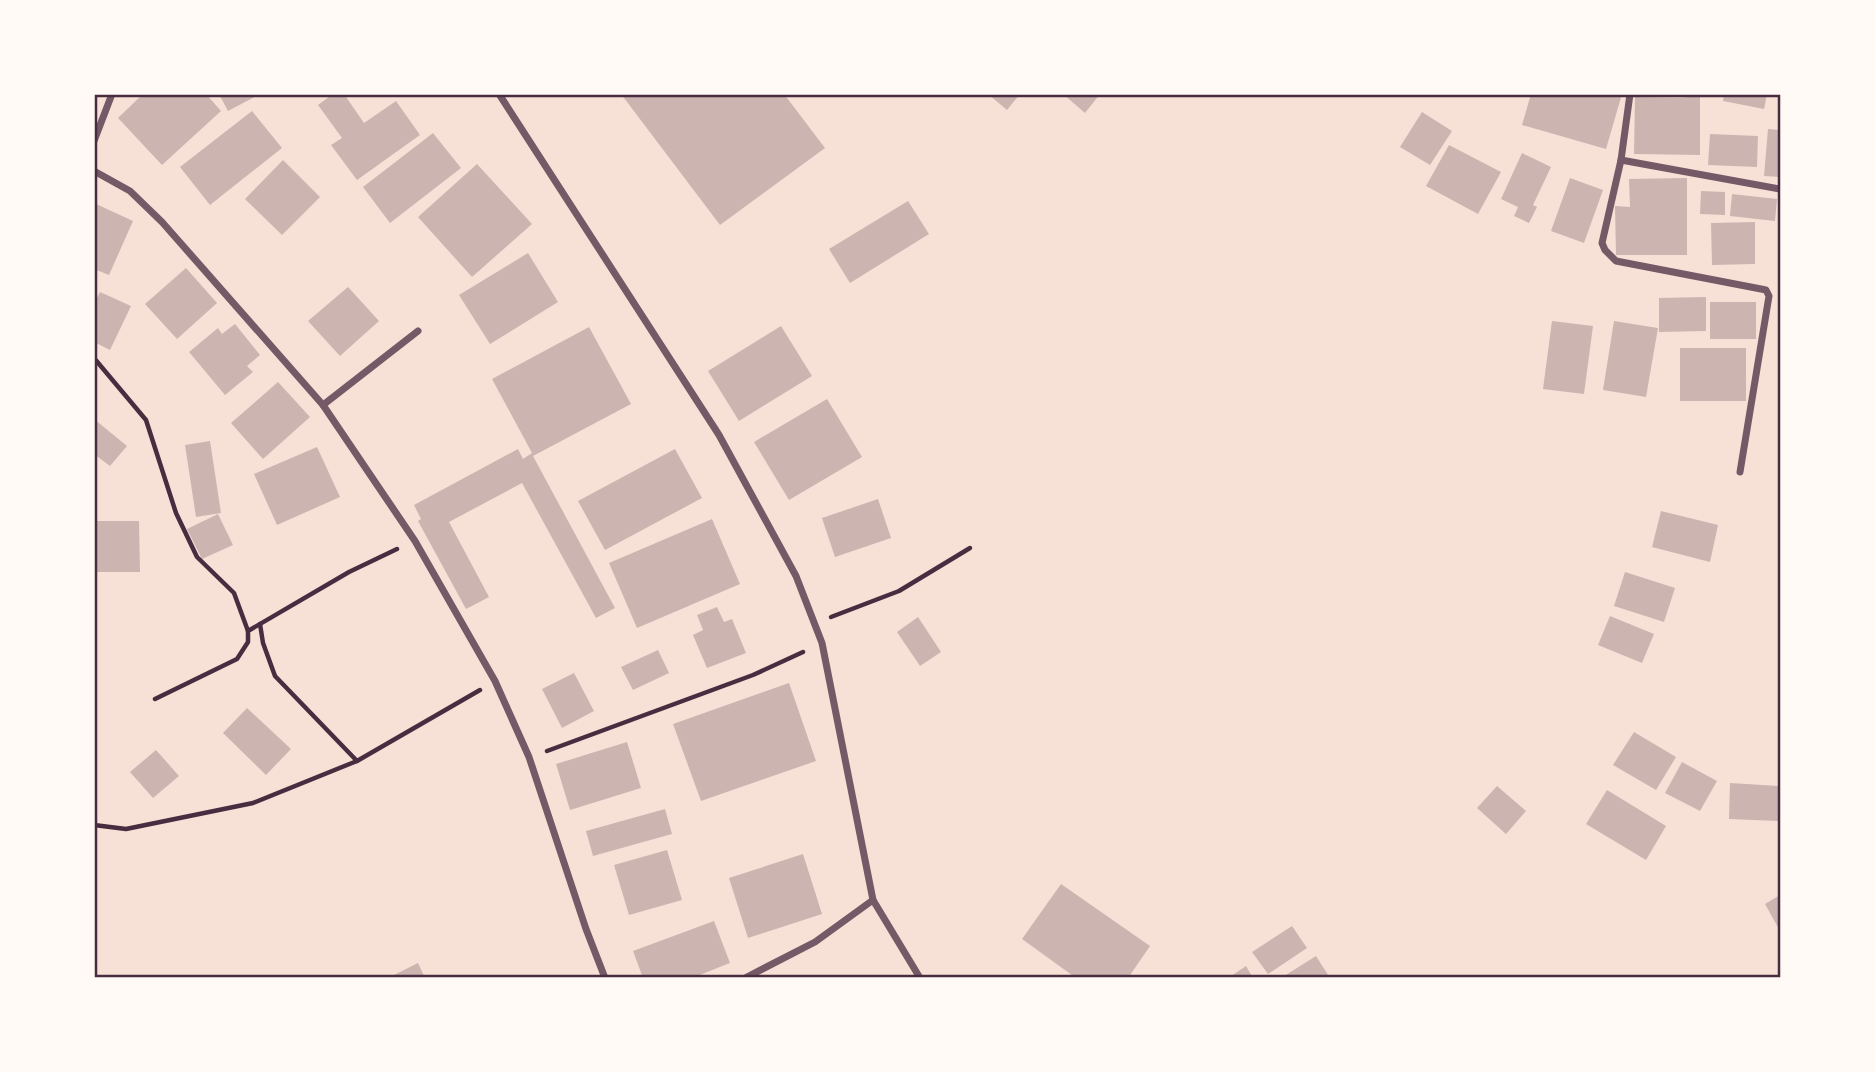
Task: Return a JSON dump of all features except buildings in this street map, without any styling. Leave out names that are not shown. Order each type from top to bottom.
[{"type":"street","points":[[94,141],[112,94]]},
{"type":"street","points":[[499,94],[719,435],[796,576],[822,643],[873,900],[920,978]]},
{"type":"street","points":[[1630,94],[1621,160],[1602,243],[1605,250],[1616,261],[1766,290],[1769,296],[1740,472]]},
{"type":"street","points":[[1621,160],[1780,189]]},
{"type":"street","points":[[94,171],[130,191],[162,222],[323,405],[415,541],[495,681],[529,757],[605,978]]},
{"type":"street","points":[[323,405],[418,331]]},
{"type":"street","points":[[745,978],[815,942],[873,900]]},
{"type":"path","points":[[94,358],[146,420],[176,513],[197,557],[234,593],[248,631],[248,642],[237,659],[155,699]]},
{"type":"path","points":[[248,631],[349,572],[415,541]]},
{"type":"path","points":[[816,623],[899,591],[970,548]]},
{"type":"path","points":[[260,624],[263,643],[275,676],[356,761]]},
{"type":"path","points":[[529,757],[753,675],[822,643]]},
{"type":"path","points":[[94,825],[126,829],[253,803],[356,761],[495,681]]}]
